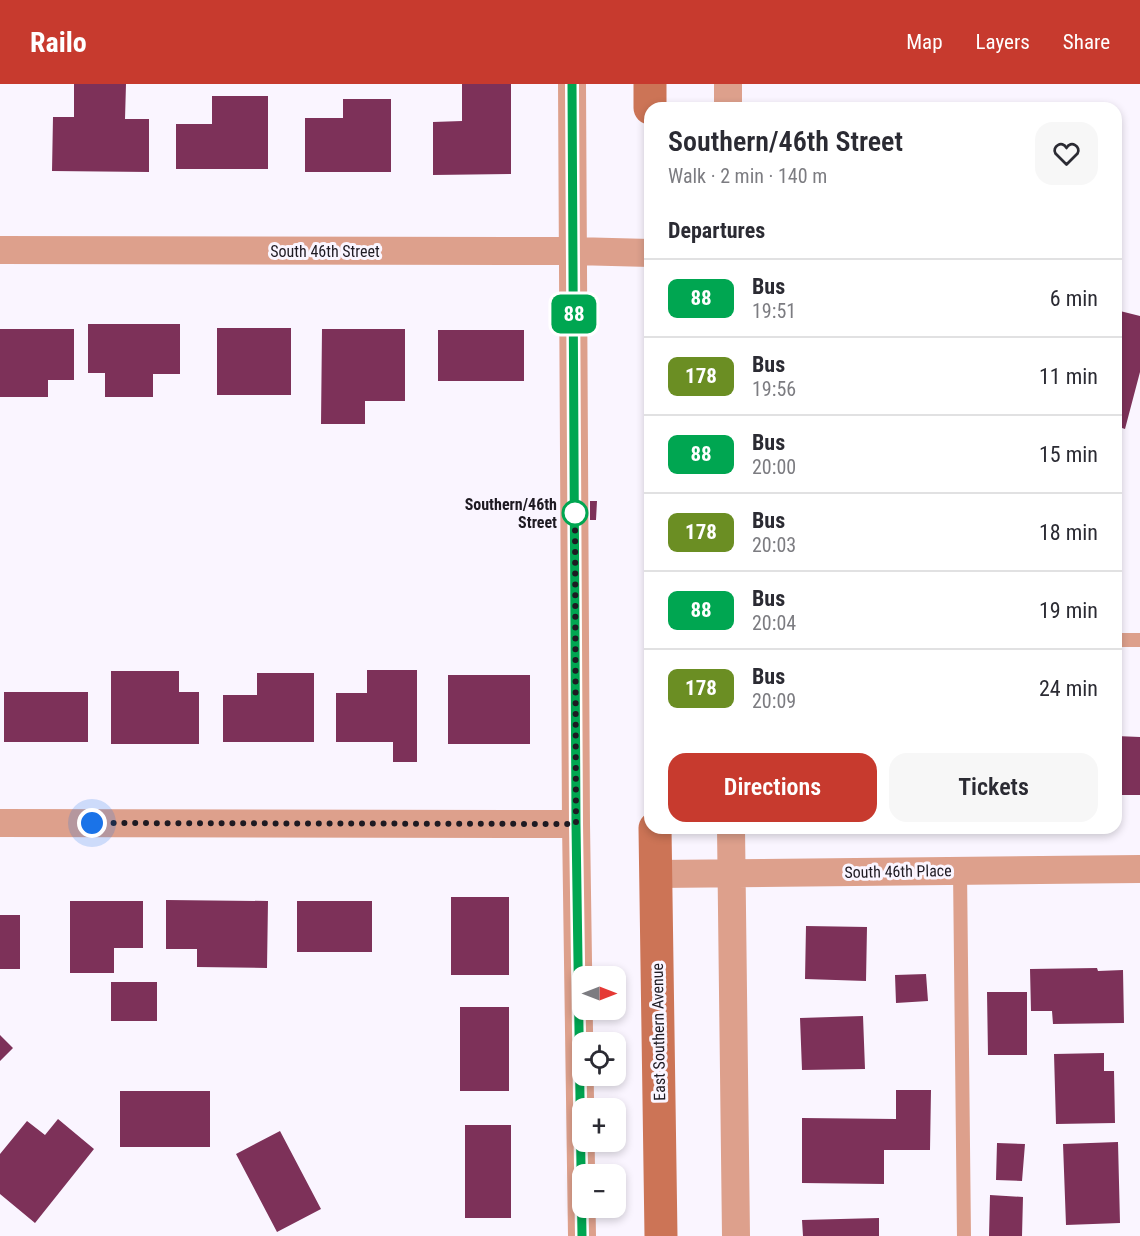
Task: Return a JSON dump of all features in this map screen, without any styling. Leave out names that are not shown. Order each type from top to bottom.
[{"type":"main road","points":[[650,84],[650,102]]},
{"type":"main road","name":"East Southern Avenue","points":[[656,834],[661,1236]]},
{"type":"street","points":[[572,84],[576,824],[582,1236]]},
{"type":"street","points":[[728,84],[728,102]]},
{"type":"street","name":"South 46th Street","points":[[0,250],[644,253]]},
{"type":"street","points":[[0,823],[576,824]]},
{"type":"street","points":[[731,834],[736,1236]]},
{"type":"street","name":"South 46th Place","points":[[656,874],[1140,869]]},
{"type":"lane","points":[[1122,639],[1140,639]]},
{"type":"lane","points":[[960,870],[964,1236]]},
{"type":"building","points":[[74,84],[126,84],[125,119],[149,119],[149,172],[52,171],[53,117],[74,117]]},
{"type":"building","points":[[462,84],[511,84],[511,174],[433,175],[433,122],[462,121]]},
{"type":"building","points":[[212,96],[268,96],[268,169],[176,169],[176,124],[212,124]]},
{"type":"building","points":[[343,99],[391,99],[391,172],[305,172],[305,118],[343,118]]},
{"type":"building","points":[[1122,312],[1140,316],[1140,372],[1125,429],[1122,428]]},
{"type":"building","points":[[88,324],[180,324],[180,374],[153,374],[153,397],[105,397],[105,373],[88,373]]},
{"type":"building","points":[[217,328],[291,328],[291,395],[217,395]]},
{"type":"building","points":[[0,329],[74,329],[74,380],[48,380],[48,397],[0,397]]},
{"type":"building","points":[[322,329],[405,329],[405,401],[365,401],[365,424],[321,424]]},
{"type":"building","points":[[438,330],[524,330],[524,381],[438,381]]},
{"type":"building","points":[[590,501],[597,501],[596,520],[590,520]]},
{"type":"building","points":[[367,670],[417,670],[417,762],[393,762],[393,742],[336,742],[336,693],[367,693]]},
{"type":"building","points":[[111,671],[179,671],[179,692],[199,692],[199,744],[111,744]]},
{"type":"building","points":[[257,673],[314,673],[314,742],[223,742],[223,695],[257,695]]},
{"type":"building","points":[[448,675],[530,675],[530,744],[448,744]]},
{"type":"building","points":[[4,692],[88,692],[88,742],[4,742]]},
{"type":"building","points":[[1122,736],[1140,737],[1140,795],[1122,795]]},
{"type":"building","points":[[451,897],[509,897],[509,975],[451,975]]},
{"type":"building","points":[[166,900],[268,901],[267,968],[197,967],[197,949],[166,949]]},
{"type":"building","points":[[70,901],[143,901],[143,948],[114,948],[114,973],[70,973]]},
{"type":"building","points":[[297,901],[372,901],[372,952],[297,952]]},
{"type":"building","points":[[0,915],[20,915],[20,969],[0,969]]},
{"type":"building","points":[[806,926],[867,927],[866,981],[805,979]]},
{"type":"building","points":[[1097,968],[1098,971],[1123,970],[1124,1023],[1053,1024],[1052,1011],[1031,1011],[1030,969]]},
{"type":"building","points":[[926,974],[928,1001],[896,1003],[895,975]]},
{"type":"building","points":[[111,982],[157,982],[157,1021],[111,1021]]},
{"type":"building","points":[[987,992],[1027,992],[1027,1055],[988,1055]]},
{"type":"building","points":[[460,1007],[509,1007],[509,1091],[460,1091]]},
{"type":"building","points":[[863,1016],[865,1069],[802,1070],[800,1018]]},
{"type":"building","points":[[0,1035],[13,1048],[0,1061]]},
{"type":"building","points":[[1104,1053],[1104,1071],[1114,1071],[1115,1123],[1056,1124],[1054,1054]]},
{"type":"building","points":[[896,1090],[931,1090],[930,1150],[884,1150],[884,1184],[802,1183],[802,1118],[896,1119]]},
{"type":"building","points":[[120,1091],[210,1091],[210,1147],[120,1147]]},
{"type":"building","points":[[58,1119],[94,1149],[35,1223],[0,1194],[0,1154],[27,1121],[45,1135]]},
{"type":"building","points":[[465,1125],[511,1125],[511,1218],[465,1218]]},
{"type":"building","points":[[280,1131],[321,1209],[277,1232],[236,1154]]},
{"type":"building","points":[[1118,1142],[1120,1223],[1066,1225],[1063,1144]]},
{"type":"building","points":[[997,1143],[1025,1144],[1022,1181],[996,1180]]},
{"type":"building","points":[[990,1195],[1023,1197],[1022,1236],[989,1236]]},
{"type":"building","points":[[879,1218],[879,1236],[803,1236],[802,1220]]},
{"type":"bus line","name":"88","points":[[572,84],[576,824],[582,1236]]},
{"type":"place","name":"Southern/46th Street","points":[[575,513]]},
{"type":"route","points":[[92,823],[576,824],[575,513]]}]
